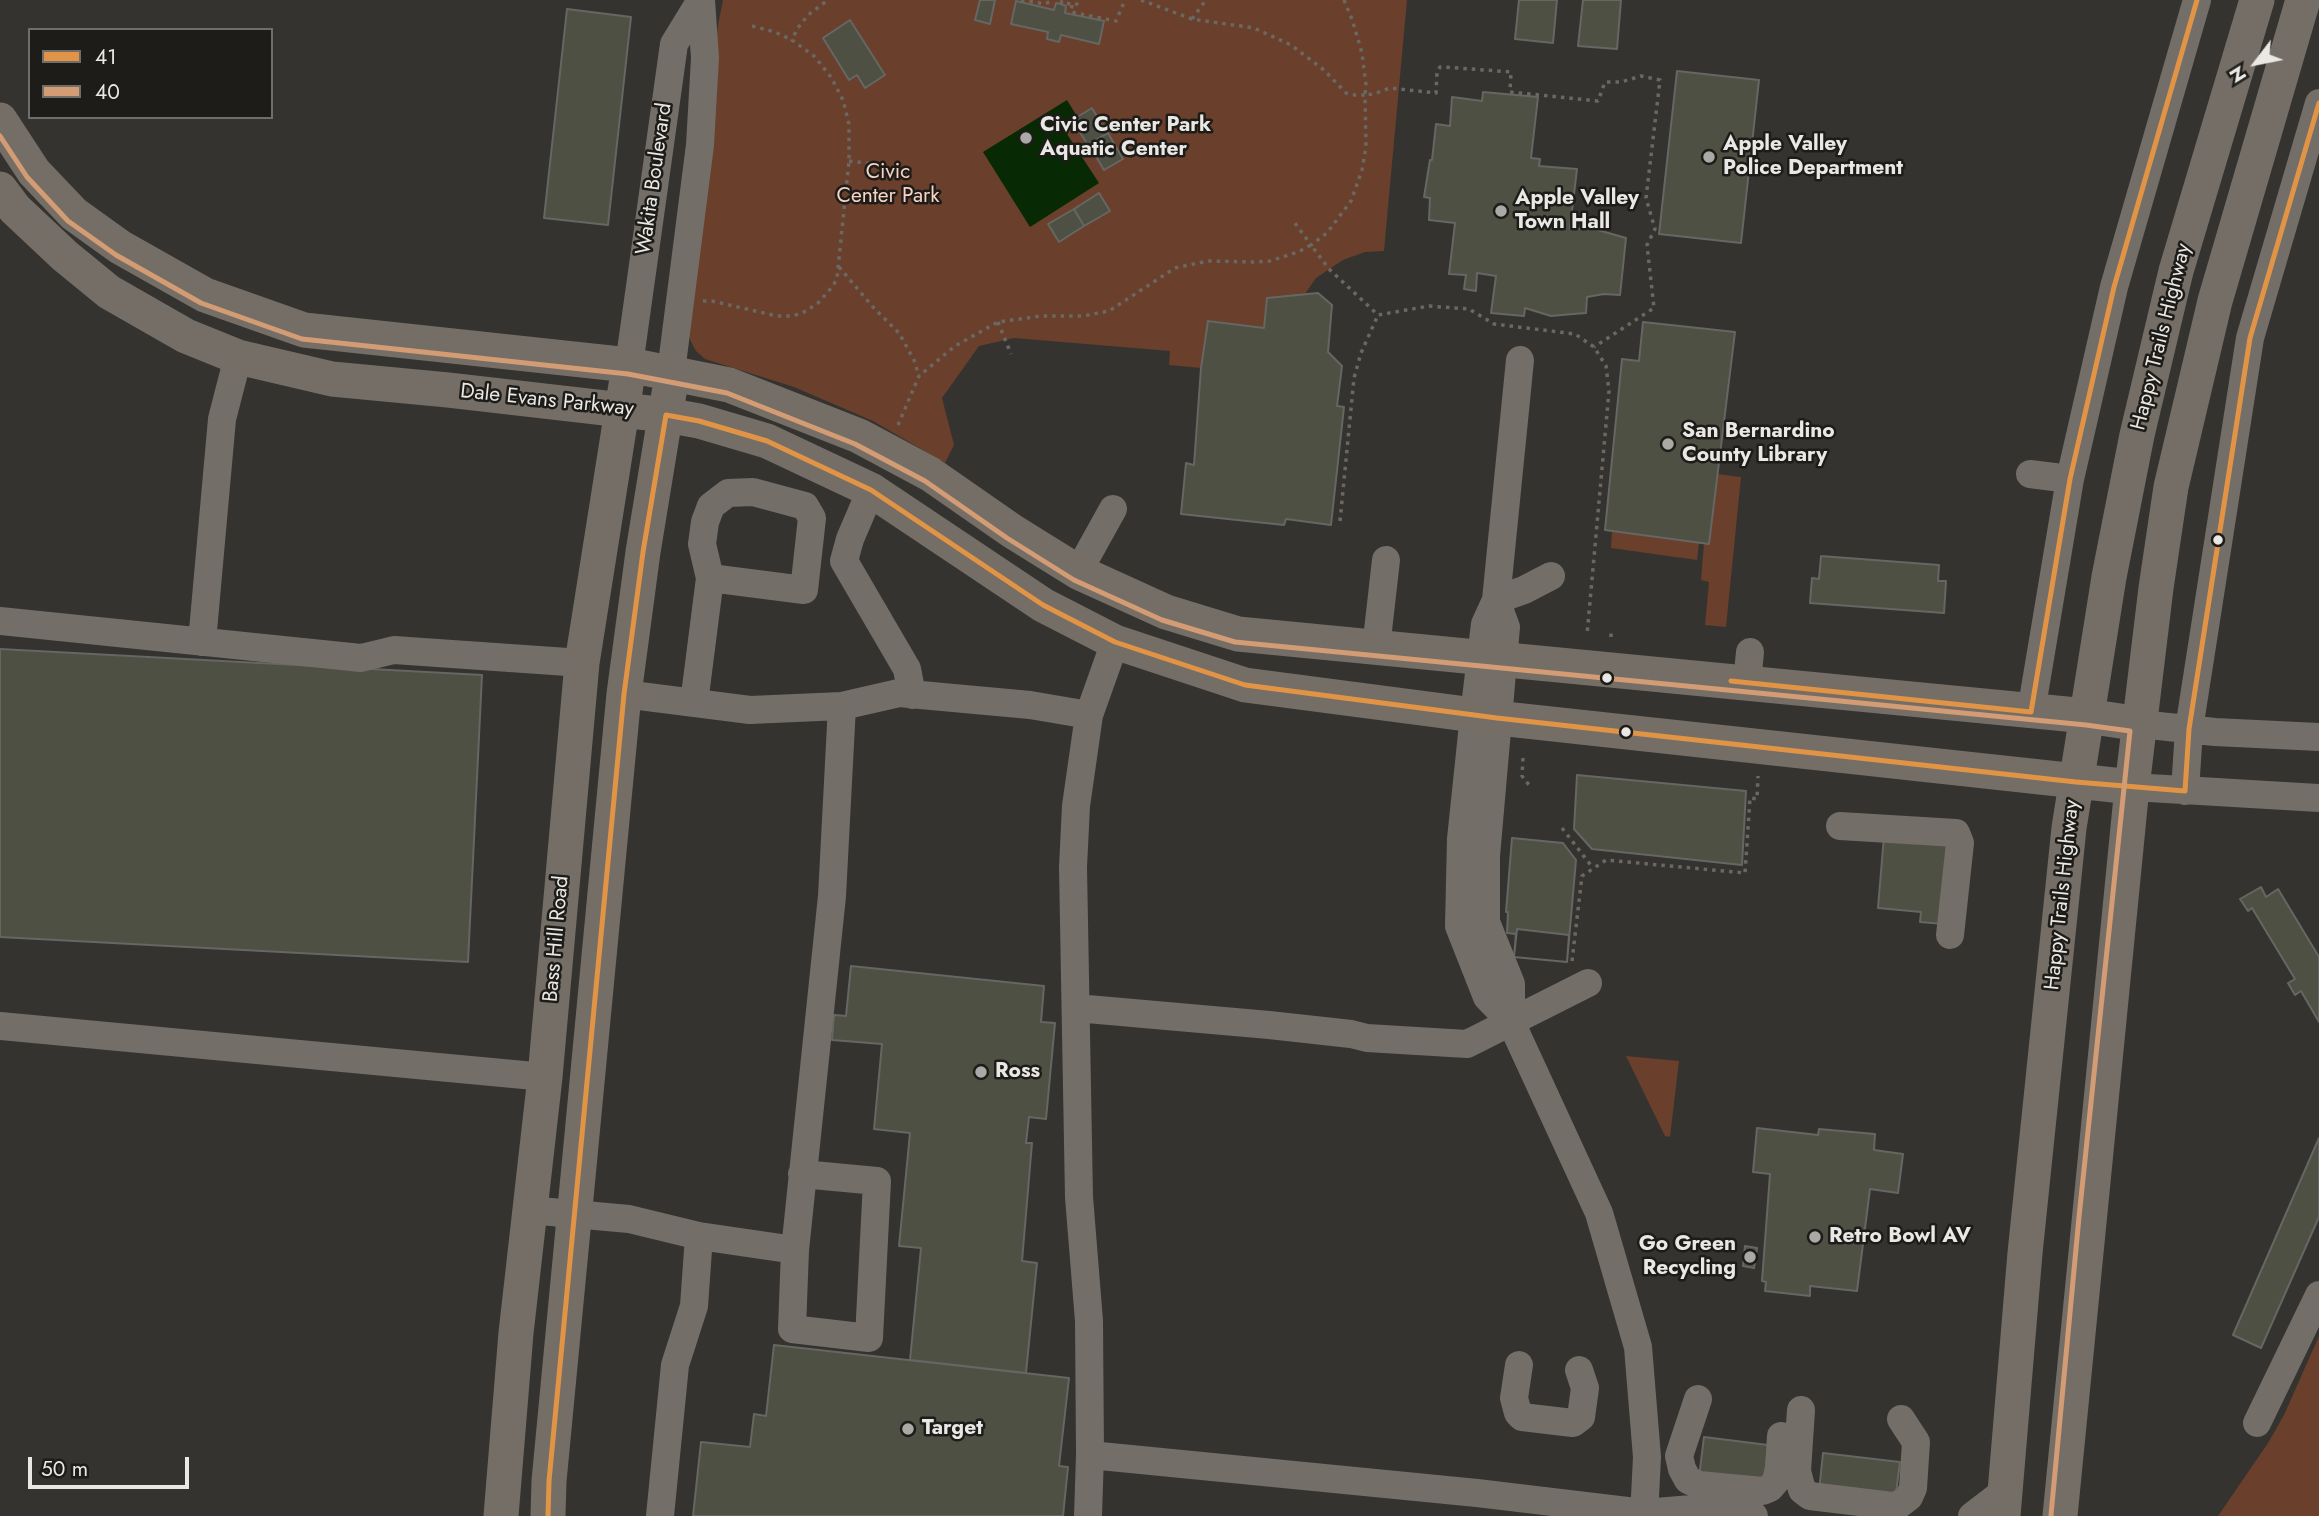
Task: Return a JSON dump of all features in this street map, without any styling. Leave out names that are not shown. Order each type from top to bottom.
[{"type":"main road","name":"Happy Trails Highway","points":[[2004,1503],[2025,1254],[2069,828],[2109,578],[2176,271],[2257,0]]},
{"type":"main road","name":"Happy Trails Highway","points":[[2060,1516],[2132,787],[2150,629],[2171,487],[2215,301],[2303,0]]},
{"type":"main road","name":"Dale Evans Parkway","points":[[0,121],[34,172],[74,214],[120,247],[205,295],[304,330],[629,365],[729,385],[859,436],[930,474],[1012,531],[1078,572],[1166,612],[1238,634],[1492,657],[1748,668],[2031,712],[2087,716],[2140,724]]},
{"type":"main road","name":"Dale Evans Parkway","points":[[0,189],[25,219],[109,292],[186,336],[238,357],[332,379],[666,415],[699,421],[767,440],[871,490],[1043,606],[1115,642],[1245,685],[1485,716],[2132,787]]},
{"type":"main road","name":"Bass Hill Road","points":[[500,1516],[529,1210],[545,1077],[582,663],[629,365]]},
{"type":"main road","name":"Bass Hill Road","points":[[548,1516],[549,1481],[624,694],[671,372]]},
{"type":"street","name":"Wakita Boulevard","points":[[629,365],[674,44],[701,0]]},
{"type":"street","name":"Wakita Boulevard","points":[[671,372],[700,145],[705,58],[701,0]]},
{"type":"street","points":[[2031,712],[2070,480],[2114,287],[2197,0]]},
{"type":"street","points":[[2185,791],[2189,729],[2250,338],[2319,103]]},
{"type":"street","points":[[202,642],[222,419],[238,357]]},
{"type":"street","points":[[1520,360],[1496,600],[1485,624],[1492,657],[1485,716],[1461,839],[1459,926],[1487,997],[1511,1022],[1599,1213],[1638,1347],[1647,1457],[1646,1515]]},
{"type":"street","points":[[2030,474],[2070,480]]},
{"type":"street","points":[[871,490],[850,539],[844,561],[907,669],[912,695]]},
{"type":"street","points":[[694,703],[710,579],[702,544],[705,522],[711,506],[728,493],[753,492],[805,506],[812,518],[804,590],[710,579]]},
{"type":"street","points":[[1078,572],[1113,509]]},
{"type":"street","points":[[1376,648],[1386,560]]},
{"type":"street","points":[[1496,600],[1551,576]]},
{"type":"street","points":[[0,621],[361,657],[394,650],[582,663]]},
{"type":"street","points":[[1088,1516],[1089,1321],[1079,1197],[1073,936],[1074,831],[1089,715],[1115,642]]},
{"type":"street","points":[[624,694],[750,710],[842,706],[898,694],[1030,705],[1089,715]]},
{"type":"street","points":[[802,1174],[877,1181],[869,1338],[792,1329],[802,1174],[832,896],[842,706]]},
{"type":"street","points":[[2140,724],[2215,732],[2319,737]]},
{"type":"street","points":[[2132,787],[2319,798]]},
{"type":"street","points":[[1840,826],[1956,833],[1960,843],[1950,935]]},
{"type":"street","points":[[1076,1008],[1269,1025],[1367,1038],[1467,1044],[1511,1022],[1580,972]]},
{"type":"street","points":[[0,1026],[545,1077]]},
{"type":"street","points":[[529,1210],[629,1219],[699,1236],[795,1250]]},
{"type":"street","points":[[660,1516],[675,1365],[694,1306],[699,1236]]},
{"type":"street","points":[[2258,1423],[2319,1295]]},
{"type":"street","points":[[1519,1365],[1514,1398],[1518,1413],[1522,1417],[1573,1423],[1581,1417],[1585,1388],[1579,1370]]},
{"type":"street","points":[[1698,1399],[1679,1456],[1688,1480],[1699,1485],[1763,1491],[1770,1488],[1776,1481],[1792,1409],[1798,1480],[1802,1490],[1810,1496],[1892,1506],[1909,1497],[1913,1488],[1916,1441],[1901,1419]]},
{"type":"street","points":[[1090,1455],[1477,1493],[1646,1515],[1692,1509],[1754,1516]]},
{"type":"street","points":[[1972,1516],[2004,1503]]},
{"type":"path","points":[[792,40],[808,15],[828,0]]},
{"type":"path","points":[[1021,0],[1045,4],[1054,0],[1072,5],[1077,4],[1078,0]]},
{"type":"path","points":[[1072,5],[1071,12],[1116,21],[1125,0]]},
{"type":"path","points":[[1141,0],[1192,19],[1254,28],[1297,49],[1324,70],[1346,93],[1355,95],[1374,94],[1390,88],[1436,93],[1437,72],[1444,66],[1511,72],[1510,92],[1598,101],[1605,82],[1620,82],[1641,76],[1660,80],[1646,198],[1655,229],[1647,245],[1654,308],[1594,347]]},
{"type":"path","points":[[1192,19],[1206,0]]},
{"type":"path","points":[[897,427],[919,376],[955,346],[998,322],[1041,316],[1083,316],[1110,312],[1162,274],[1175,268],[1208,261],[1270,261],[1298,253],[1327,233],[1346,210],[1355,192],[1366,146],[1366,85],[1362,53],[1344,0]]},
{"type":"path","points":[[697,305],[712,301],[776,317],[793,316],[812,307],[826,295],[837,278],[849,162],[849,124],[839,92],[825,68],[807,50],[775,32],[752,26]]},
{"type":"path","points":[[849,162],[884,165]]},
{"type":"path","points":[[1295,223],[1329,269]]},
{"type":"path","points":[[839,267],[899,333],[914,360],[919,376]]},
{"type":"path","points":[[1340,521],[1354,378],[1361,353],[1378,315]]},
{"type":"path","points":[[998,322],[1011,354]]},
{"type":"path","points":[[1522,758],[1522,776],[1529,785]]},
{"type":"path","points":[[1580,972],[1582,876],[1606,860],[1745,873],[1750,798],[1757,799],[1758,776]]},
{"type":"path","points":[[1562,828],[1594,868]]},
{"type":"green space","name":"Civic Center Park","points":[[723,0],[1407,0],[1384,251],[1365,252],[1343,260],[1316,278],[1305,294],[1267,298],[1264,328],[1208,320],[1201,368],[1169,365],[1170,351],[1014,338],[979,346],[942,398],[954,445],[945,463],[873,421],[794,387],[705,359],[691,342],[689,336],[718,25]]},
{"type":"green space","points":[[1717,474],[1741,477],[1726,627],[1705,625],[1709,582],[1701,580],[1704,543],[1709,543]]},
{"type":"green space","points":[[1612,531],[1699,543],[1697,560],[1611,548]]},
{"type":"green space","points":[[1626,1056],[1679,1061],[1670,1137],[1665,1136]]},
{"type":"green space","points":[[2319,1336],[2319,1516],[2218,1516],[2284,1415]]},
{"type":"shaded area","points":[[1067,100],[1078,118],[1063,128],[1099,183],[1030,227],[983,152]]},
{"type":"building","points":[[980,0],[995,0],[990,24],[975,20]]},
{"type":"building","points":[[1519,0],[1557,0],[1553,43],[1515,39]]},
{"type":"building","points":[[1583,0],[1621,0],[1617,49],[1578,46]]},
{"type":"building","points":[[1016,1],[1054,10],[1056,3],[1061,4],[1066,6],[1065,13],[1104,21],[1099,44],[1061,35],[1059,42],[1047,39],[1048,32],[1011,24]]},
{"type":"building","points":[[567,9],[631,17],[608,225],[544,218]]},
{"type":"building","points":[[850,20],[885,75],[865,88],[857,75],[849,80],[823,38]]},
{"type":"building","name":"Apple Valley Police Department","points":[[1677,71],[1759,80],[1741,243],[1659,234]]},
{"type":"building","name":"Apple Valley Town Hall","points":[[1483,92],[1538,97],[1531,158],[1540,159],[1539,166],[1577,169],[1570,228],[1598,230],[1626,238],[1620,295],[1587,297],[1586,313],[1551,316],[1525,308],[1524,316],[1491,313],[1496,276],[1477,273],[1476,291],[1464,289],[1466,275],[1449,274],[1455,223],[1429,220],[1430,198],[1424,197],[1436,124],[1450,126],[1452,97],[1482,101]]},
{"type":"building","points":[[1092,108],[1107,133],[1088,145],[1072,120]]},
{"type":"building","points":[[1108,133],[1123,159],[1104,170],[1089,145]]},
{"type":"building","points":[[1099,193],[1110,211],[1084,226],[1074,209]]},
{"type":"building","points":[[1074,209],[1084,226],[1059,242],[1048,224]]},
{"type":"building","points":[[1318,293],[1332,305],[1328,352],[1342,366],[1337,406],[1344,407],[1331,525],[1286,519],[1284,525],[1181,514],[1186,463],[1194,465],[1201,368],[1208,321],[1264,328],[1267,298]]},
{"type":"building","name":"San Bernardino County Library","points":[[1643,322],[1735,332],[1709,544],[1605,530],[1622,359],[1639,361]]},
{"type":"building","points":[[1821,556],[1939,565],[1938,581],[1946,581],[1944,613],[1810,603],[1812,578],[1819,579]]},
{"type":"building","points":[[0,649],[482,675],[468,962],[0,937]]},
{"type":"building","points":[[1577,775],[1746,791],[1742,865],[1592,849],[1574,829]]},
{"type":"building","points":[[1884,836],[1952,840],[1944,924],[1920,922],[1921,912],[1878,908]]},
{"type":"building","points":[[1512,838],[1563,843],[1576,860],[1567,962],[1514,957],[1516,934],[1507,933],[1506,912]]},
{"type":"building","points":[[2261,887],[2266,897],[2278,889],[2319,957],[2319,1022],[2301,991],[2295,995],[2288,983],[2295,979],[2252,908],[2248,911],[2240,899]]},
{"type":"building","points":[[1517,929],[1569,935],[1567,962],[1514,957]]},
{"type":"building","points":[[851,966],[1044,986],[1041,1022],[1055,1023],[1046,1119],[1029,1117],[1026,1143],[1032,1143],[1022,1261],[1037,1263],[1026,1373],[910,1360],[921,1248],[899,1246],[910,1133],[874,1129],[882,1044],[832,1040],[834,1015],[846,1016]]},
{"type":"building","name":"Retro Bowl AV","points":[[1757,1128],[1818,1135],[1819,1129],[1875,1134],[1874,1150],[1903,1154],[1898,1193],[1870,1189],[1857,1291],[1810,1286],[1810,1296],[1765,1291],[1766,1282],[1762,1281],[1770,1174],[1753,1172]]},
{"type":"building","points":[[2319,1138],[2319,1217],[2261,1348],[2233,1335]]},
{"type":"building","name":"Go Green Recycling","points":[[1745,1246],[1757,1248],[1754,1268],[1743,1266]]},
{"type":"building","name":"Target","points":[[774,1345],[1069,1378],[1059,1466],[1068,1467],[1063,1516],[693,1516],[701,1442],[750,1447],[754,1414],[766,1416]]},
{"type":"building","points":[[1704,1437],[1768,1445],[1764,1484],[1699,1477]]},
{"type":"building","points":[[1823,1453],[1900,1462],[1895,1501],[1819,1492]]},
{"type":"transit line","name":"41","points":[[1731,681],[2031,712],[2070,479],[2114,287],[2197,0]]},
{"type":"transit line","name":"41","points":[[548,1516],[549,1481],[624,694],[643,552],[666,415],[699,421],[767,441],[871,490],[1043,605],[1115,642],[1245,685],[1497,718],[2076,782],[2185,791],[2189,729],[2250,338],[2319,103]]},
{"type":"transit line","name":"40","points":[[0,136],[27,177],[68,221],[116,255],[201,303],[302,339],[628,374],[727,393],[855,444],[925,481],[1074,580],[1162,620],[1235,642],[2130,731],[2051,1515]]},
{"type":"place","name":"Civic Center Park Aquatic Center","points":[[1026,138]]},
{"type":"place","name":"Apple Valley Police Department","points":[[1709,157]]},
{"type":"place","name":"Apple Valley Town Hall","points":[[1501,211]]},
{"type":"place","name":"San Bernardino County Library","points":[[1668,444]]},
{"type":"place","name":"Ross","points":[[981,1072]]},
{"type":"place","name":"Retro Bowl AV","points":[[1815,1237]]},
{"type":"place","name":"Go Green Recycling","points":[[1750,1257]]},
{"type":"place","name":"Target","points":[[908,1429]]}]
